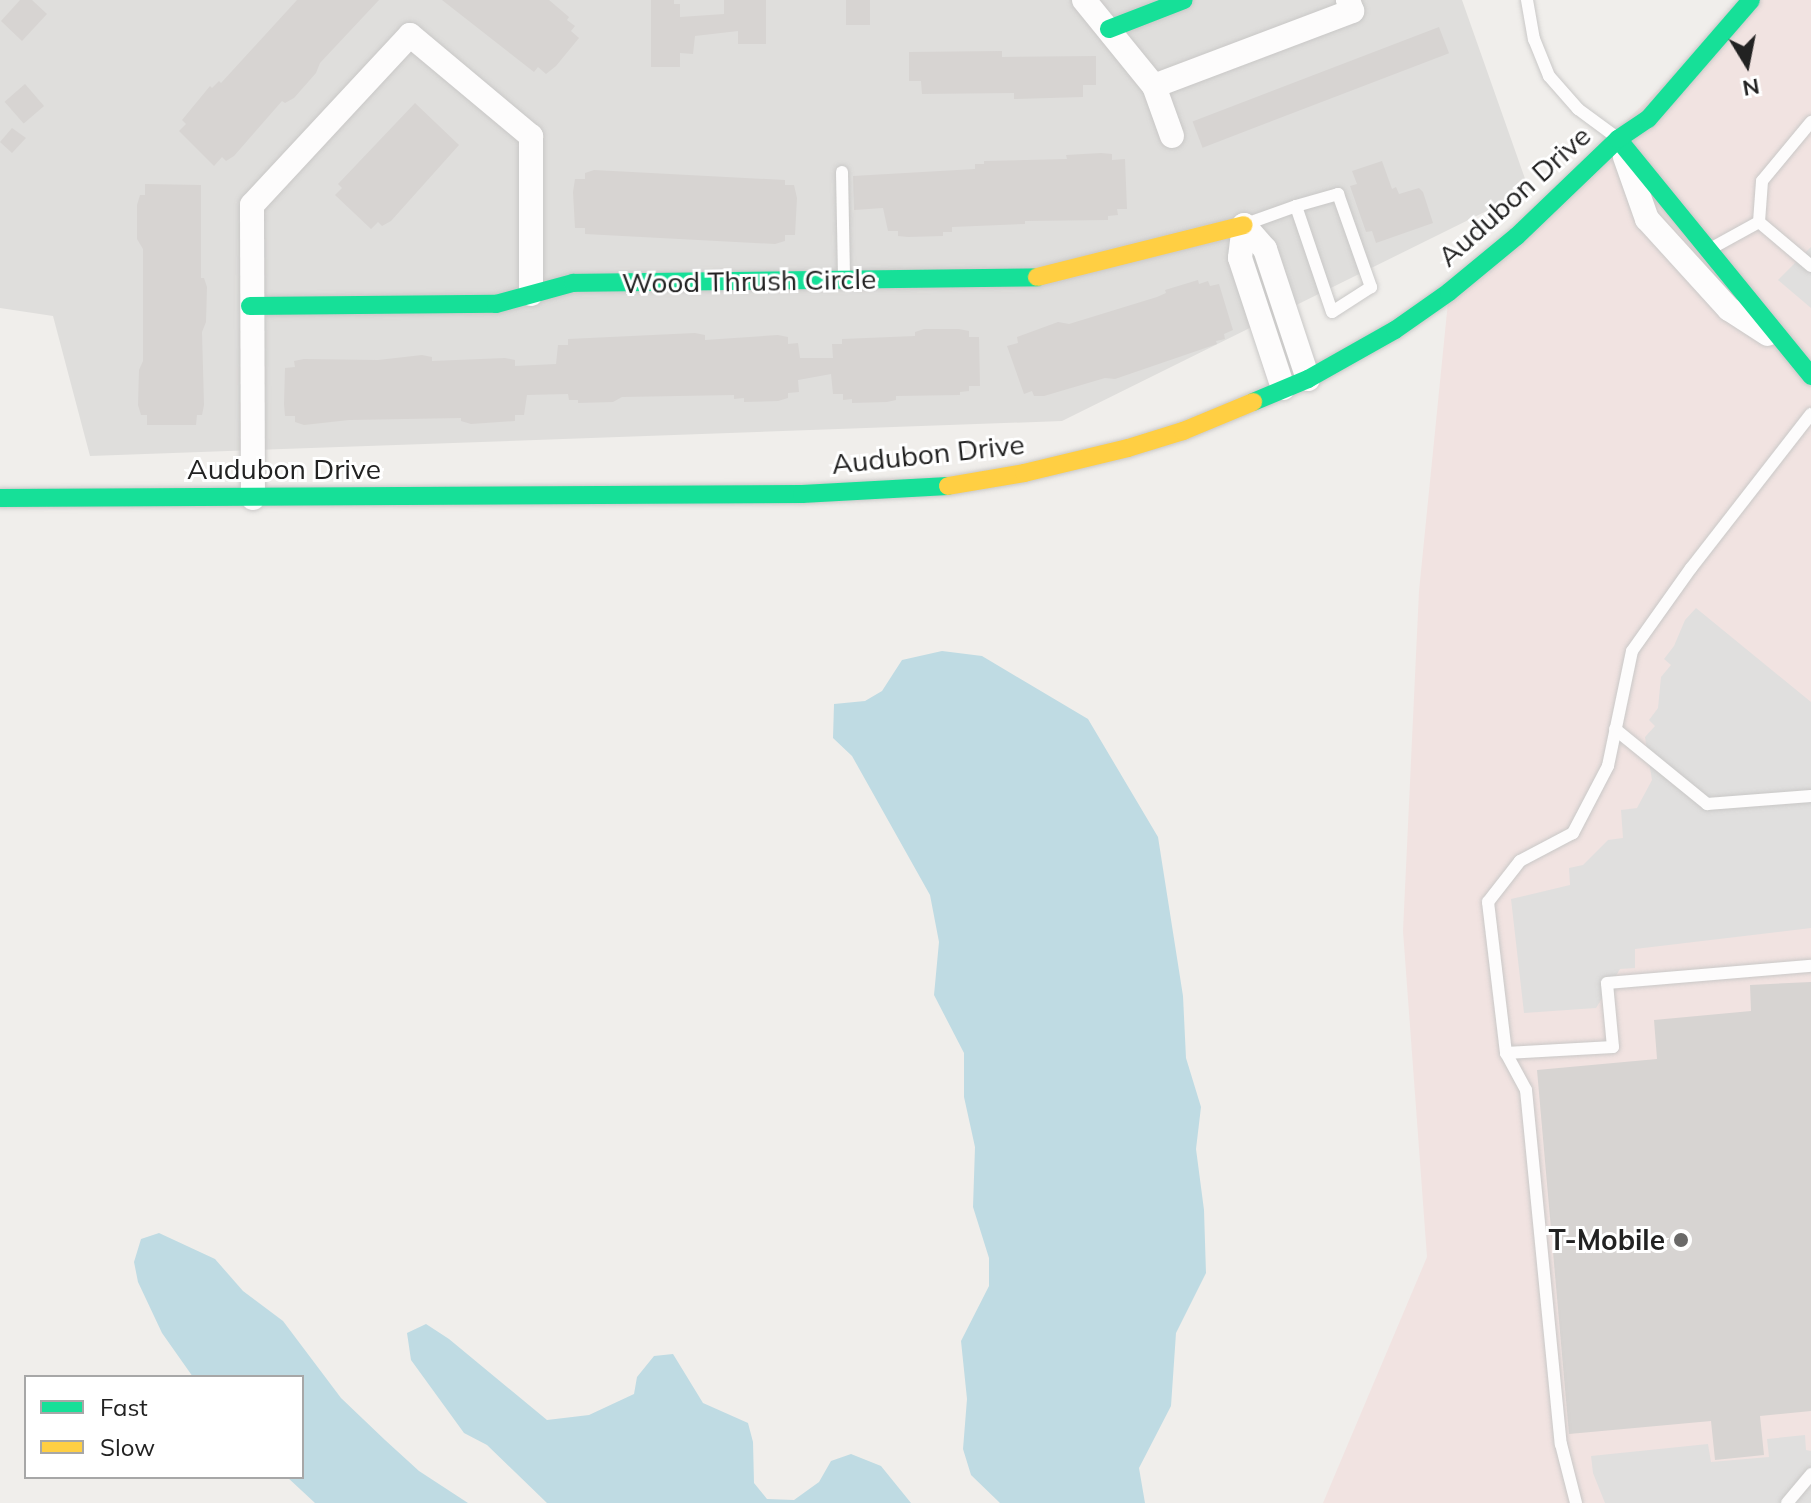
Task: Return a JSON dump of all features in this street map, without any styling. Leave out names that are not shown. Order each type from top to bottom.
[{"type":"street","points":[[1084,0],[1154,86],[1172,136]]},
{"type":"street","points":[[1109,29],[1184,0]]},
{"type":"street","points":[[1154,86],[1352,11],[1348,0]]},
{"type":"street","name":"Audubon Drive","points":[[0,498],[802,494],[950,486],[1024,473],[1128,448],[1183,431],[1308,379],[1395,330],[1449,292],[1517,236],[1618,139],[1648,119],[1751,0]]},
{"type":"street","points":[[253,498],[252,205],[410,35],[531,136],[531,294]]},
{"type":"street","points":[[1618,139],[1811,376]]},
{"type":"street","points":[[1618,139],[1647,219],[1729,309],[1785,345]]},
{"type":"street","points":[[1244,225],[1265,249],[1308,379]]},
{"type":"street","points":[[1244,225],[1240,258],[1283,388]]},
{"type":"street","name":"Wood Thrush Circle","points":[[250,306],[496,304],[573,283],[1034,278],[1244,225]]},
{"type":"lane","points":[[1527,0],[1534,39],[1549,76],[1578,109],[1618,139]]},
{"type":"lane","points":[[1759,222],[1762,181],[1811,122]]},
{"type":"lane","points":[[842,172],[844,280]]},
{"type":"lane","points":[[1244,225],[1296,206],[1338,194],[1371,287],[1332,312],[1296,206]]},
{"type":"lane","points":[[1708,250],[1759,222]]},
{"type":"lane","points":[[1759,222],[1811,266]]},
{"type":"lane","points":[[1576,1503],[1561,1444],[1526,1090],[1506,1053],[1488,902],[1520,861],[1573,833],[1608,766],[1632,651],[1691,568],[1811,414]]},
{"type":"lane","points":[[1615,729],[1707,804],[1811,796]]},
{"type":"lane","points":[[1506,1053],[1613,1047],[1607,983],[1811,966]]},
{"type":"lane","points":[[1787,1503],[1811,1474]]},
{"type":"shaded area","points":[[0,0],[1462,0],[1529,190],[1062,421],[90,456],[53,316],[0,308]]},
{"type":"shaded area","points":[[1751,0],[1811,0],[1811,1503],[1323,1503],[1427,1257],[1403,931],[1419,591],[1449,292]]},
{"type":"shaded area","points":[[1811,247],[1811,308],[1778,280]]},
{"type":"shaded area","points":[[1696,608],[1811,702],[1811,928],[1635,949],[1635,968],[1620,969],[1596,1008],[1524,1013],[1511,899],[1570,885],[1569,868],[1583,865],[1608,840],[1623,838],[1621,810],[1637,808],[1652,780],[1645,737],[1655,726],[1649,720],[1658,708],[1661,677],[1671,665],[1664,659],[1674,646],[1685,620]]},
{"type":"shaded area","points":[[1805,1435],[1806,1450],[1811,1451],[1811,1503],[1605,1503],[1593,1473],[1591,1456],[1708,1444],[1711,1462],[1769,1457],[1767,1439]]},
{"type":"water","points":[[942,651],[982,656],[1088,719],[1158,837],[1183,996],[1186,1058],[1201,1107],[1196,1149],[1204,1210],[1206,1273],[1176,1333],[1171,1406],[1139,1468],[1145,1503],[1000,1503],[971,1475],[963,1449],[967,1399],[961,1341],[989,1286],[989,1258],[973,1207],[975,1147],[964,1097],[964,1053],[934,995],[939,942],[930,895],[852,756],[833,738],[834,704],[865,701],[882,691],[902,660]]},
{"type":"water","points":[[159,1233],[215,1259],[243,1291],[283,1321],[341,1398],[419,1471],[468,1503],[315,1503],[289,1479],[304,1479],[304,1375],[192,1375],[162,1333],[138,1282],[134,1262],[141,1239]]},
{"type":"water","points":[[426,1324],[449,1339],[547,1420],[589,1415],[634,1394],[637,1377],[654,1356],[673,1354],[703,1403],[748,1423],[753,1442],[754,1483],[767,1499],[794,1500],[819,1482],[831,1461],[851,1454],[881,1466],[911,1503],[547,1503],[487,1445],[464,1433],[411,1360],[407,1333]]},
{"type":"building","points":[[20,0],[32,0],[47,14],[22,41],[1,21]]},
{"type":"building","points":[[297,0],[379,0],[320,63],[316,73],[294,98],[285,103],[282,101],[234,156],[226,161],[222,157],[214,166],[179,131],[186,124],[182,120],[210,86],[212,88],[219,81],[221,83]]},
{"type":"building","points":[[442,0],[549,0],[569,17],[567,20],[575,26],[571,31],[579,38],[546,74],[538,67],[534,72]]},
{"type":"building","points":[[651,0],[674,0],[674,4],[680,4],[680,17],[724,14],[724,0],[766,0],[766,44],[738,44],[738,31],[695,36],[693,54],[680,53],[680,67],[651,67]]},
{"type":"building","points":[[846,0],[870,0],[870,25],[846,25]]},
{"type":"building","points":[[1439,27],[1449,53],[1203,148],[1193,122]]},
{"type":"building","points":[[1002,51],[1002,57],[1096,56],[1096,85],[1083,85],[1083,97],[1014,99],[1014,93],[922,94],[921,81],[909,81],[909,52]]},
{"type":"building","points":[[25,84],[44,106],[24,124],[5,102]]},
{"type":"building","points":[[415,103],[459,145],[391,221],[382,226],[378,222],[371,229],[335,195],[342,188],[338,184]]},
{"type":"building","points":[[12,128],[26,138],[12,153],[0,142]]},
{"type":"building","points":[[1112,154],[1112,160],[1125,159],[1127,209],[1117,209],[1118,215],[1108,216],[1108,220],[1025,221],[1025,224],[952,227],[952,232],[943,232],[943,236],[908,237],[898,236],[898,231],[888,231],[883,208],[854,210],[853,176],[975,169],[975,164],[984,164],[984,161],[1067,159],[1066,155]]},
{"type":"building","points":[[1382,161],[1392,189],[1396,187],[1399,194],[1419,188],[1423,192],[1433,223],[1376,243],[1372,231],[1366,232],[1350,186],[1357,184],[1352,171]]},
{"type":"building","points":[[594,170],[785,180],[785,185],[794,185],[797,198],[795,235],[785,235],[785,241],[775,244],[585,234],[585,228],[575,228],[573,192],[575,179],[585,179],[585,173]]},
{"type":"building","points":[[145,184],[201,185],[201,278],[204,278],[207,287],[206,322],[202,332],[204,405],[202,415],[197,415],[196,425],[147,425],[147,415],[141,415],[138,405],[139,370],[143,361],[143,249],[137,239],[137,205],[140,195],[145,195]]},
{"type":"building","points":[[1198,280],[1199,284],[1208,281],[1210,286],[1219,284],[1233,330],[1224,334],[1225,339],[1115,379],[1105,378],[1044,396],[1034,396],[1032,391],[1024,394],[1007,346],[1018,343],[1017,337],[1058,322],[1069,324],[1157,297],[1166,293],[1165,290]]},
{"type":"building","points":[[959,329],[969,331],[969,337],[979,337],[980,386],[969,386],[969,391],[960,392],[960,395],[896,396],[896,400],[887,402],[852,403],[852,399],[843,400],[843,394],[833,394],[831,374],[798,380],[799,392],[788,393],[788,398],[778,401],[744,402],[744,398],[734,399],[734,395],[622,397],[613,402],[578,403],[578,400],[569,400],[568,394],[527,395],[524,415],[515,415],[515,421],[471,424],[461,421],[461,418],[349,420],[304,425],[295,422],[295,416],[285,416],[285,368],[295,367],[294,361],[304,359],[378,360],[422,355],[432,357],[432,361],[505,358],[515,360],[515,366],[556,364],[558,345],[568,345],[568,339],[695,333],[705,335],[705,340],[778,335],[788,337],[788,344],[798,343],[800,358],[833,358],[832,344],[842,344],[842,339],[915,336],[915,332]]},
{"type":"building","name":"T-Mobile","points":[[1811,982],[1811,1411],[1760,1416],[1764,1455],[1715,1460],[1711,1421],[1569,1434],[1537,1070],[1657,1059],[1654,1020],[1751,1011],[1750,985]]},
{"type":"traffic: fast","points":[[1109,29],[1184,0]]},
{"type":"traffic: fast","points":[[1253,402],[1308,379],[1395,330],[1449,292],[1517,236],[1618,139],[1648,119],[1751,0]]},
{"type":"traffic: fast","points":[[1618,139],[1811,376]]},
{"type":"traffic: fast","points":[[250,306],[496,304],[573,283],[1037,277]]},
{"type":"traffic: fast","points":[[0,498],[802,494],[948,486]]},
{"type":"traffic: slow","points":[[1037,277],[1244,225]]},
{"type":"traffic: slow","points":[[948,486],[1024,473],[1128,448],[1183,431],[1253,402]]},
{"type":"place","name":"T-Mobile","points":[[1681,1240]]}]
